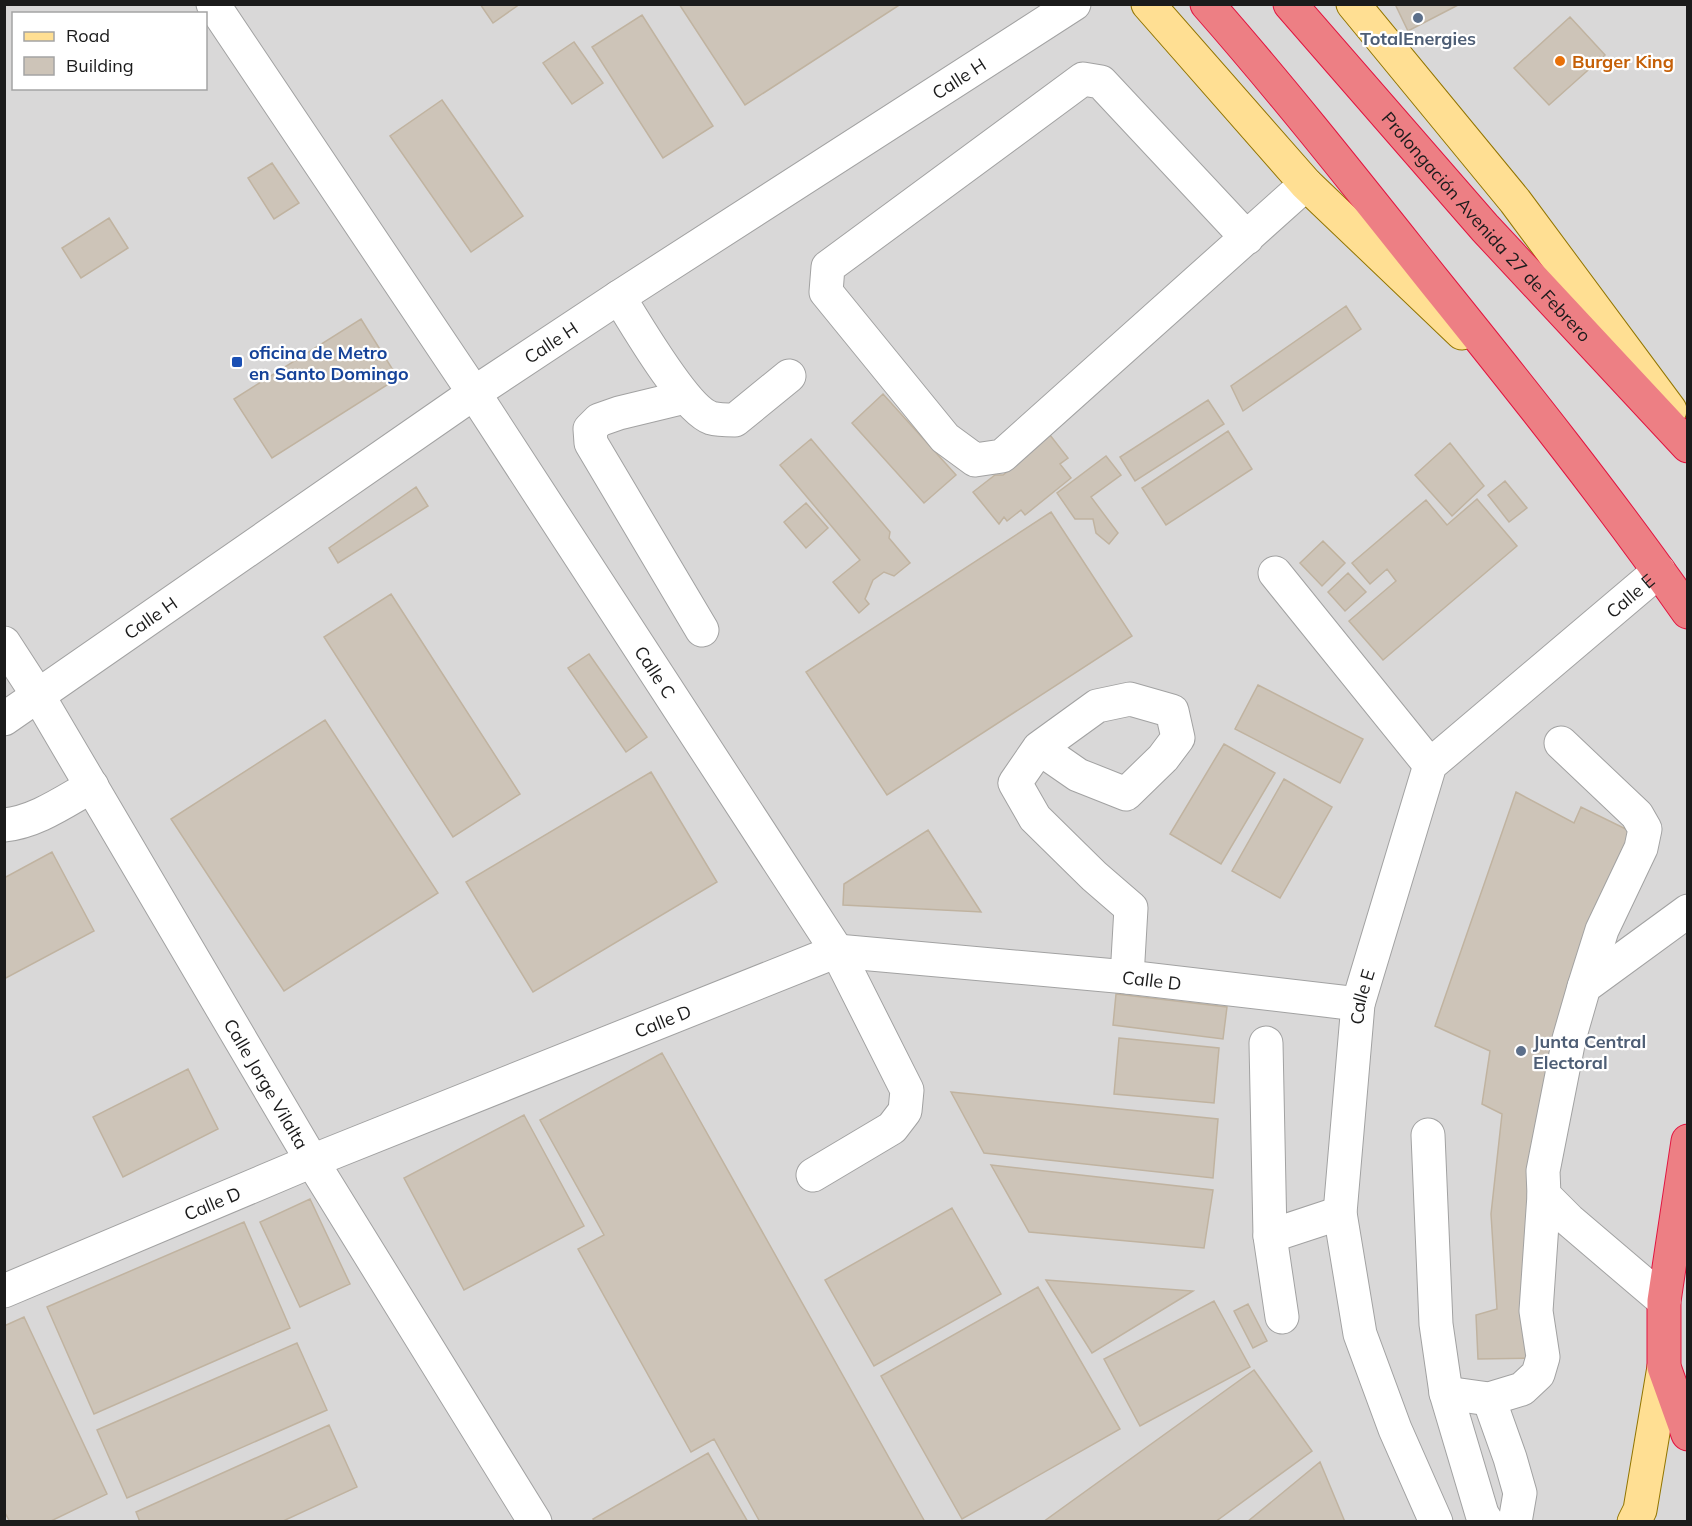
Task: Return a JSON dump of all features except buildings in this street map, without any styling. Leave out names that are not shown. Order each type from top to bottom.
[{"type":"highway","points":[[1207,4],[1272,78],[1521,388],[1659,570],[1688,612]]},
{"type":"highway","name":"Prolongación Avenida 27 de Febrero","points":[[1290,4],[1485,228],[1688,446]]},
{"type":"highway","points":[[1688,1141],[1664,1301],[1664,1367],[1688,1434]]},
{"type":"main road","points":[[1148,4],[1306,184],[1521,388]]},
{"type":"main road","name":"Prolongación Avenida 27 de Febrero","points":[[1353,4],[1515,201],[1688,433]]},
{"type":"main road","points":[[1634,1521],[1640,1510],[1664,1367]]},
{"type":"street","name":"Calle C","points":[[213,4],[474,393],[837,951],[907,1090],[905,1111],[892,1128],[813,1175]]},
{"type":"street","name":"Calle H","points":[[4,719],[39,697],[474,393],[1074,4]]},
{"type":"street","points":[[1247,238],[1101,82],[1083,79],[828,267],[826,292],[945,438],[975,460],[1002,456],[1247,238],[1306,184]]},
{"type":"street","points":[[619,297],[645,340],[685,397],[710,418],[735,420],[789,376]]},
{"type":"street","points":[[685,397],[599,420],[590,429],[591,443],[702,630]]},
{"type":"street","name":"Calle E","points":[[1436,1521],[1395,1429],[1360,1334],[1340,1213],[1358,1004],[1430,765],[1659,570]]},
{"type":"street","points":[[1275,573],[1430,765]]},
{"type":"street","name":"Calle Jorge Vilalta","points":[[4,643],[92,786],[312,1161],[535,1521]]},
{"type":"street","points":[[1446,1393],[1489,1399],[1522,1389],[1538,1374],[1543,1357],[1536,1311],[1544,1195],[1543,1171],[1569,1039],[1584,987],[1602,930],[1641,848],[1645,829],[1637,815],[1561,743]]},
{"type":"street","points":[[1039,748],[1015,783],[1035,818],[1131,909],[1127,977]]},
{"type":"street","points":[[4,825],[15,824],[48,811],[92,786]]},
{"type":"street","points":[[1584,987],[1688,911]]},
{"type":"street","name":"Calle D","points":[[4,1291],[312,1161],[837,951],[1127,977],[1358,1004]]},
{"type":"street","points":[[1266,1043],[1270,1236],[1281,1317]]},
{"type":"street","points":[[1428,1135],[1436,1324],[1446,1393],[1482,1514],[1487,1521]]},
{"type":"street","points":[[1544,1195],[1569,1220],[1664,1301]]},
{"type":"street","points":[[1270,1236],[1340,1213]]},
{"type":"street","points":[[1489,1399],[1520,1493],[1515,1521]]},
{"type":"shaded area","points":[[5,5],[1687,5],[1687,1521],[5,1521]]},
{"type":"place","name":"TotalEnergies","points":[[1418,18]]},
{"type":"place","name":"Burger King","points":[[1560,61]]},
{"type":"place","name":"oficina de Metro en Santo Domingo","points":[[237,362]]},
{"type":"place","name":"Junta Central Electoral","points":[[1521,1051]]}]
